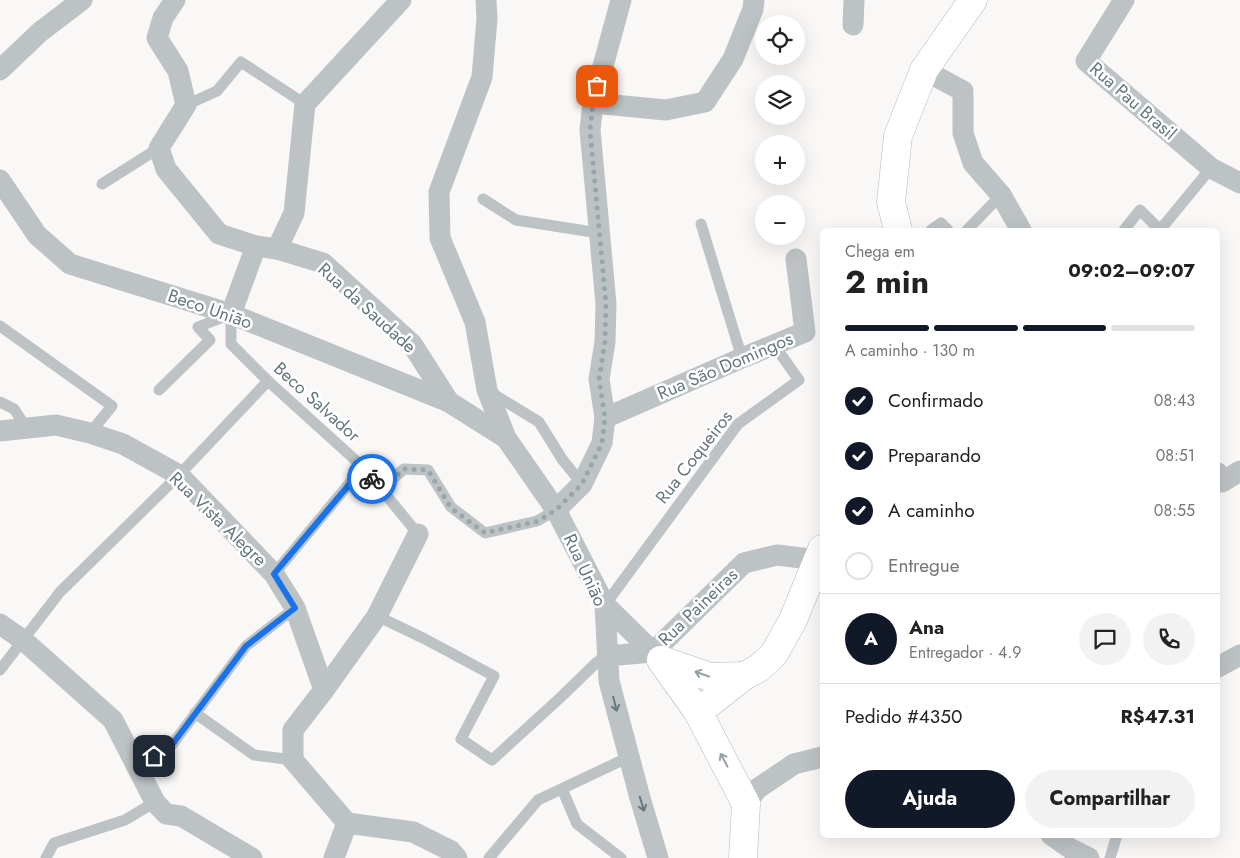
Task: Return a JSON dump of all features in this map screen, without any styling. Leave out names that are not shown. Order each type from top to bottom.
[{"type":"street","points":[[0,70],[40,32],[82,0]]},
{"type":"street","points":[[160,148],[186,105],[178,71],[157,38],[164,18],[175,0]]},
{"type":"street","points":[[231,314],[267,248],[294,213],[305,104],[401,0]]},
{"type":"street","points":[[486,0],[488,19],[482,77],[439,192],[440,238],[475,322],[487,390],[506,438]]},
{"type":"street","points":[[556,510],[582,484],[602,443],[605,418],[599,379],[605,342],[606,304],[590,130],[593,103],[621,0]]},
{"type":"street","points":[[593,103],[666,110],[705,102],[733,59],[753,9],[754,0]]},
{"type":"street","points":[[853,25],[854,0]]},
{"type":"street","points":[[898,228],[891,202],[898,136],[924,70],[973,0]]},
{"type":"street","name":"Rua Pau Brasil","points":[[1124,0],[1086,61],[1211,168]]},
{"type":"street","points":[[924,70],[963,91],[963,133],[973,163],[1001,195],[1020,228]]},
{"type":"street","name":"Rua da Saudade","points":[[160,148],[166,169],[220,234],[323,263],[412,344],[448,402]]},
{"type":"street","points":[[1211,168],[1240,183]]},
{"type":"street","name":"Beco União","points":[[0,180],[37,235],[70,264],[231,314],[448,402],[506,438]]},
{"type":"street","name":"Rua São Domingos","points":[[605,418],[805,332],[796,259]]},
{"type":"street","name":"Rua Vista Alegre","points":[[0,431],[56,425],[90,433],[123,444],[179,475],[274,574],[295,608],[324,690]]},
{"type":"street","name":"Rua União","points":[[506,438],[556,510],[605,605],[609,681],[658,858]]},
{"type":"street","points":[[1220,478],[1222,482],[1240,471]]},
{"type":"street","points":[[418,534],[377,616],[293,730],[293,760],[347,823],[413,832],[451,851],[457,858]]},
{"type":"street","points":[[698,712],[744,676],[759,668],[774,654],[793,620],[820,554]]},
{"type":"street","name":"Rua Paineiras","points":[[607,656],[657,656],[744,563],[777,555],[820,554]]},
{"type":"street","points":[[605,605],[657,656],[698,712],[746,804],[743,858]]},
{"type":"street","points":[[0,624],[23,640],[113,720],[155,802],[166,814],[181,816],[252,858]]},
{"type":"street","points":[[657,656],[710,677],[744,676]]},
{"type":"street","points":[[1220,667],[1240,656]]},
{"type":"street","points":[[746,804],[757,789],[794,764],[820,758]]},
{"type":"street","points":[[334,858],[347,823]]},
{"type":"street","points":[[1054,838],[1074,855]]},
{"type":"lane","points":[[186,105],[217,91],[241,62],[305,104]]},
{"type":"lane","points":[[102,184],[160,148]]},
{"type":"lane","points":[[1162,228],[1211,168]]},
{"type":"lane","points":[[969,228],[1001,195]]},
{"type":"lane","points":[[483,199],[516,220],[599,233]]},
{"type":"lane","points":[[1126,228],[1140,210],[1158,228]]},
{"type":"lane","points":[[934,228],[941,223],[946,228]]},
{"type":"lane","points":[[701,224],[742,358]]},
{"type":"lane","points":[[159,390],[210,340],[198,327],[231,314]]},
{"type":"lane","name":"Beco Salvador","points":[[231,314],[231,344],[268,381],[363,468],[418,534]]},
{"type":"lane","points":[[0,326],[112,406],[90,433]]},
{"type":"lane","name":"Rua Coqueiros","points":[[605,605],[738,424],[799,380],[774,345]]},
{"type":"lane","points":[[0,670],[60,592],[179,475],[268,381]]},
{"type":"lane","points":[[487,390],[539,422],[562,459],[582,484]]},
{"type":"lane","points":[[0,402],[14,409],[26,427]]},
{"type":"lane","points":[[274,574],[363,468]]},
{"type":"lane","points":[[381,489],[404,469],[428,470],[451,508],[485,533],[538,521],[556,510]]},
{"type":"lane","points":[[137,766],[171,746],[246,646],[295,608]]},
{"type":"lane","points":[[377,616],[494,676],[460,739],[492,760],[596,662],[607,656]]},
{"type":"lane","points":[[195,713],[254,755],[293,760]]},
{"type":"lane","points":[[489,858],[538,800],[629,757]]},
{"type":"lane","points":[[562,789],[577,824],[621,858]]},
{"type":"lane","points":[[46,858],[54,844],[125,820],[155,802]]},
{"type":"lane","points":[[1110,858],[1116,838]]},
{"type":"way so far","points":[[372,479],[381,489],[404,469],[428,470],[451,508],[485,533],[538,521],[556,510],[582,484],[602,443],[605,418],[599,379],[605,342],[606,304],[590,130],[597,86]]},
{"type":"route","points":[[154,756],[171,746],[246,646],[295,608],[274,574],[363,468],[372,479]]}]
